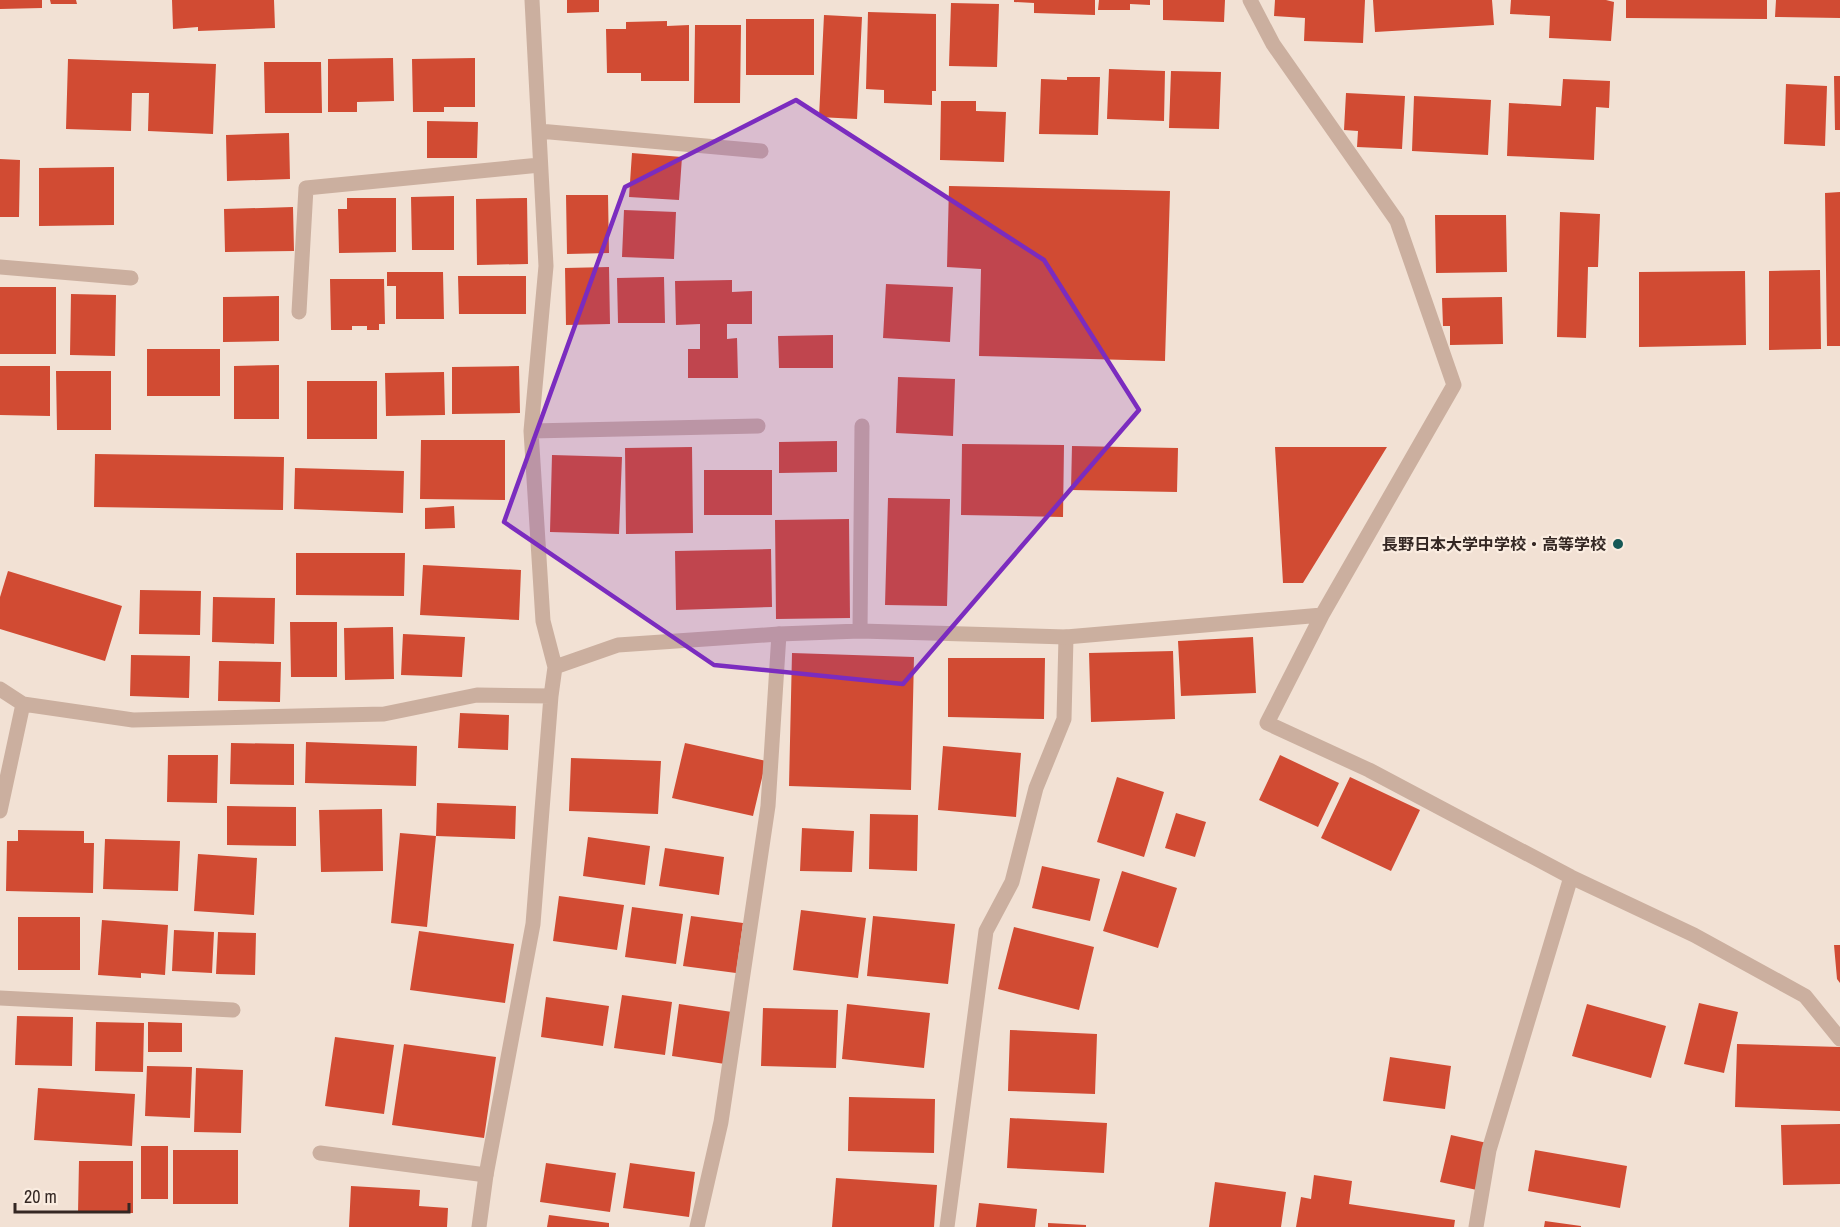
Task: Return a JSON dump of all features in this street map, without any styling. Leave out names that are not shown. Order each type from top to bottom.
[{"type":"street","points":[[479,1227],[486,1175],[533,924],[555,667],[543,621],[531,431],[546,266],[532,0]]},
{"type":"street","points":[[1250,0],[1273,44],[1397,221],[1454,385],[1322,615],[1267,723],[1369,770],[1571,877],[1694,934],[1805,996],[1840,1039]]},
{"type":"street","points":[[538,131],[761,152]]},
{"type":"street","points":[[299,312],[306,188],[540,165]]},
{"type":"street","points":[[0,267],[131,278]]},
{"type":"street","points":[[531,431],[758,426]]},
{"type":"street","points":[[860,631],[862,426]]},
{"type":"street","points":[[555,667],[618,645],[779,634],[860,631],[1066,637],[1322,615]]},
{"type":"street","points":[[697,1227],[721,1122],[768,806],[779,634]]},
{"type":"street","points":[[946,1227],[986,931],[1012,882],[1036,788],[1064,718],[1066,637]]},
{"type":"street","points":[[0,689],[23,704],[133,720],[384,714],[477,695],[551,696]]},
{"type":"street","points":[[0,811],[23,704]]},
{"type":"street","points":[[1476,1227],[1489,1150],[1571,877]]},
{"type":"street","points":[[0,998],[233,1010]]},
{"type":"street","points":[[320,1153],[486,1175]]},
{"type":"highlighted area","points":[[796,100],[1044,260],[1139,410],[903,684],[714,665],[504,522],[625,187]]},
{"type":"building","points":[[0,0],[42,0],[42,8],[0,9]]},
{"type":"building","points":[[50,0],[76,0],[77,4],[51,4]]},
{"type":"building","points":[[172,0],[274,0],[275,28],[198,31],[198,27],[173,29]]},
{"type":"building","points":[[567,0],[599,0],[599,12],[567,13]]},
{"type":"building","points":[[1014,0],[1095,0],[1095,15],[1034,13],[1034,3],[1014,2]]},
{"type":"building","points":[[1099,0],[1150,0],[1150,5],[1130,4],[1130,10],[1098,10]]},
{"type":"building","points":[[1163,0],[1225,0],[1224,22],[1163,20]]},
{"type":"building","points":[[1275,0],[1365,0],[1363,43],[1304,41],[1305,18],[1274,16]]},
{"type":"building","points":[[1373,0],[1492,0],[1494,25],[1375,32]]},
{"type":"building","points":[[1511,0],[1606,0],[1614,2],[1611,41],[1549,38],[1550,16],[1510,14]]},
{"type":"building","points":[[1626,0],[1767,0],[1767,19],[1626,18]]},
{"type":"building","points":[[1776,0],[1840,0],[1840,18],[1775,17]]},
{"type":"building","points":[[951,3],[999,4],[997,67],[949,66]]},
{"type":"building","points":[[868,12],[936,14],[936,91],[932,91],[932,105],[884,103],[884,90],[866,89]]},
{"type":"building","points":[[824,15],[862,17],[857,119],[819,117]]},
{"type":"building","points":[[746,19],[814,19],[814,75],[746,75]]},
{"type":"building","points":[[667,21],[667,26],[689,25],[689,81],[641,81],[641,73],[607,73],[606,29],[626,29],[626,22]]},
{"type":"building","points":[[695,25],[741,25],[740,103],[694,103]]},
{"type":"building","points":[[393,58],[394,101],[357,102],[357,112],[328,112],[328,59]]},
{"type":"building","points":[[475,58],[475,107],[444,107],[444,112],[413,112],[412,59]]},
{"type":"building","points":[[68,59],[216,64],[213,134],[148,131],[149,93],[132,93],[131,131],[66,129]]},
{"type":"building","points":[[264,62],[321,62],[322,113],[265,113]]},
{"type":"building","points":[[1109,69],[1165,71],[1164,121],[1107,119]]},
{"type":"building","points":[[1171,71],[1221,72],[1219,129],[1169,128]]},
{"type":"building","points":[[1834,76],[1840,76],[1840,130],[1835,130]]},
{"type":"building","points":[[1067,77],[1100,77],[1098,135],[1039,134],[1041,79],[1067,80]]},
{"type":"building","points":[[1563,79],[1610,81],[1609,108],[1596,107],[1594,160],[1507,156],[1509,103],[1561,106]]},
{"type":"building","points":[[1786,84],[1827,86],[1825,146],[1784,144]]},
{"type":"building","points":[[1346,93],[1405,96],[1402,149],[1357,147],[1358,131],[1344,130]]},
{"type":"building","points":[[1414,96],[1491,100],[1488,155],[1412,151]]},
{"type":"building","points":[[941,101],[976,101],[976,111],[1006,112],[1004,162],[940,160]]},
{"type":"building","points":[[427,121],[478,122],[477,158],[427,158]]},
{"type":"building","points":[[289,133],[290,179],[227,181],[226,135]]},
{"type":"building","points":[[632,153],[682,157],[679,200],[629,197]]},
{"type":"building","points":[[0,159],[20,160],[19,217],[0,217]]},
{"type":"building","points":[[114,167],[114,225],[39,226],[39,168]]},
{"type":"building","points":[[949,186],[1170,191],[1165,361],[979,356],[981,269],[947,267]]},
{"type":"building","points":[[1840,192],[1840,346],[1827,346],[1825,193]]},
{"type":"building","points":[[566,195],[608,195],[609,253],[567,254]]},
{"type":"building","points":[[454,196],[454,250],[412,250],[411,197]]},
{"type":"building","points":[[347,198],[396,198],[396,252],[339,253],[338,209],[347,209]]},
{"type":"building","points":[[527,198],[528,264],[477,265],[476,199]]},
{"type":"building","points":[[293,207],[294,251],[225,252],[224,209]]},
{"type":"building","points":[[624,210],[676,212],[674,259],[622,257]]},
{"type":"building","points":[[1560,212],[1600,214],[1598,267],[1588,267],[1586,338],[1557,337]]},
{"type":"building","points":[[1435,215],[1506,215],[1507,272],[1436,273]]},
{"type":"building","points":[[609,267],[610,324],[566,325],[565,268]]},
{"type":"building","points":[[1820,270],[1821,349],[1769,350],[1769,271]]},
{"type":"building","points":[[1745,271],[1746,345],[1639,347],[1639,272]]},
{"type":"building","points":[[387,272],[443,272],[444,319],[396,319],[396,286],[387,286]]},
{"type":"building","points":[[458,276],[526,276],[526,314],[459,314]]},
{"type":"building","points":[[664,277],[665,323],[618,323],[617,278]]},
{"type":"building","points":[[330,279],[384,279],[385,324],[379,324],[379,330],[367,330],[367,326],[352,326],[352,330],[331,330]]},
{"type":"building","points":[[732,280],[732,292],[752,291],[752,324],[727,324],[727,339],[737,338],[738,378],[688,378],[688,349],[700,349],[700,324],[676,325],[675,281]]},
{"type":"building","points":[[886,284],[953,287],[950,342],[883,338]]},
{"type":"building","points":[[0,287],[56,287],[56,354],[0,354]]},
{"type":"building","points":[[71,294],[116,295],[115,356],[70,355]]},
{"type":"building","points":[[279,296],[279,341],[223,342],[223,297]]},
{"type":"building","points":[[1502,297],[1503,344],[1450,345],[1450,326],[1443,326],[1442,298]]},
{"type":"building","points":[[833,335],[833,368],[779,368],[778,336]]},
{"type":"building","points":[[147,349],[220,349],[220,396],[147,396]]},
{"type":"building","points":[[279,365],[279,419],[234,419],[234,366]]},
{"type":"building","points":[[0,366],[50,366],[50,416],[0,415]]},
{"type":"building","points":[[519,366],[520,413],[452,414],[452,367]]},
{"type":"building","points":[[56,371],[111,371],[111,430],[57,430]]},
{"type":"building","points":[[444,372],[445,415],[386,416],[385,373]]},
{"type":"building","points":[[898,377],[955,379],[953,436],[896,433]]},
{"type":"building","points":[[307,381],[377,381],[377,439],[307,439]]},
{"type":"building","points":[[421,440],[505,440],[505,500],[420,499]]},
{"type":"building","points":[[837,441],[837,472],[779,473],[779,442]]},
{"type":"building","points":[[962,444],[1064,445],[1063,517],[961,515]]},
{"type":"building","points":[[1072,446],[1178,448],[1177,492],[1071,490]]},
{"type":"building","points":[[692,447],[693,533],[626,534],[625,448]]},
{"type":"building","points":[[1275,447],[1387,447],[1303,583],[1283,583]]},
{"type":"building","points":[[95,454],[284,457],[283,510],[94,507]]},
{"type":"building","points":[[552,455],[622,457],[619,534],[550,532]]},
{"type":"building","points":[[295,468],[404,471],[403,513],[294,509]]},
{"type":"building","points":[[704,470],[772,470],[772,515],[704,515]]},
{"type":"building","points":[[888,498],[950,499],[947,606],[885,605]]},
{"type":"building","points":[[454,506],[455,528],[425,529],[425,508]]},
{"type":"building","points":[[849,519],[850,618],[776,619],[775,520]]},
{"type":"building","points":[[771,549],[772,607],[676,610],[675,551]]},
{"type":"building","points":[[296,553],[405,553],[404,596],[296,595]]},
{"type":"building","points":[[423,565],[521,570],[519,620],[420,615]]},
{"type":"building","points":[[8,571],[122,606],[105,661],[0,629],[0,597]]},
{"type":"building","points":[[140,590],[201,591],[200,635],[139,634]]},
{"type":"building","points":[[213,597],[275,598],[274,644],[212,642]]},
{"type":"building","points":[[290,622],[337,622],[337,677],[291,677]]},
{"type":"building","points":[[393,627],[394,679],[345,680],[344,628]]},
{"type":"building","points":[[403,634],[465,637],[462,677],[401,675]]},
{"type":"building","points":[[1253,637],[1256,693],[1181,696],[1178,641]]},
{"type":"building","points":[[1173,651],[1175,719],[1091,722],[1089,653]]},
{"type":"building","points":[[792,653],[914,657],[911,790],[789,786]]},
{"type":"building","points":[[131,655],[190,656],[189,698],[130,696]]},
{"type":"building","points":[[948,658],[1045,658],[1044,719],[948,717]]},
{"type":"building","points":[[219,661],[281,662],[280,702],[218,701]]},
{"type":"building","points":[[460,713],[509,715],[508,750],[458,748]]},
{"type":"building","points":[[306,742],[417,746],[416,786],[305,783]]},
{"type":"building","points":[[231,743],[294,744],[294,785],[230,784]]},
{"type":"building","points":[[685,743],[766,761],[753,816],[672,798]]},
{"type":"building","points":[[943,746],[1021,753],[1016,817],[938,810]]},
{"type":"building","points":[[168,755],[218,755],[217,803],[167,802]]},
{"type":"building","points":[[1280,755],[1339,783],[1318,827],[1259,800]]},
{"type":"building","points":[[571,758],[661,761],[658,814],[569,811]]},
{"type":"building","points":[[1117,777],[1164,792],[1144,857],[1097,842]]},
{"type":"building","points":[[1350,777],[1420,810],[1391,871],[1321,838]]},
{"type":"building","points":[[437,803],[516,806],[515,839],[436,836]]},
{"type":"building","points":[[227,806],[296,807],[296,846],[227,845]]},
{"type":"building","points":[[382,809],[383,871],[321,872],[319,810]]},
{"type":"building","points":[[1176,813],[1206,822],[1195,857],[1165,848]]},
{"type":"building","points":[[870,814],[918,815],[917,871],[869,869]]},
{"type":"building","points":[[802,828],[854,831],[852,872],[800,871]]},
{"type":"building","points":[[18,830],[84,831],[84,843],[94,843],[93,893],[6,891],[7,841],[18,841]]},
{"type":"building","points":[[400,833],[436,836],[427,927],[391,923]]},
{"type":"building","points":[[588,837],[650,846],[645,885],[583,876]]},
{"type":"building","points":[[105,839],[180,841],[178,891],[103,889]]},
{"type":"building","points":[[665,848],[724,857],[719,895],[659,886]]},
{"type":"building","points":[[198,854],[257,858],[254,915],[194,911]]},
{"type":"building","points":[[1042,866],[1100,879],[1090,921],[1032,908]]},
{"type":"building","points":[[1122,871],[1177,888],[1158,948],[1103,931]]},
{"type":"building","points":[[559,896],[624,905],[617,950],[553,941]]},
{"type":"building","points":[[632,907],[683,914],[676,964],[625,957]]},
{"type":"building","points":[[801,910],[866,918],[858,978],[793,970]]},
{"type":"building","points":[[691,916],[743,923],[736,973],[683,966]]},
{"type":"building","points":[[873,916],[955,924],[948,984],[867,976]]},
{"type":"building","points":[[18,917],[80,917],[80,970],[18,970]]},
{"type":"building","points":[[102,920],[168,925],[165,975],[141,973],[141,978],[98,975]]},
{"type":"building","points":[[1014,927],[1094,947],[1079,1010],[998,989]]},
{"type":"building","points":[[174,930],[214,932],[212,973],[172,971]]},
{"type":"building","points":[[419,931],[514,944],[505,1003],[410,990]]},
{"type":"building","points":[[218,932],[256,933],[255,975],[216,974]]},
{"type":"building","points":[[1834,945],[1840,945],[1840,983],[1837,979]]},
{"type":"building","points":[[622,995],[672,1002],[665,1055],[614,1048]]},
{"type":"building","points":[[546,997],[609,1006],[603,1046],[541,1037]]},
{"type":"building","points":[[1699,1003],[1738,1012],[1724,1073],[1684,1064]]},
{"type":"building","points":[[679,1004],[732,1012],[725,1064],[672,1056]]},
{"type":"building","points":[[847,1004],[930,1013],[924,1068],[842,1059]]},
{"type":"building","points":[[1587,1004],[1666,1026],[1651,1078],[1572,1056]]},
{"type":"building","points":[[763,1008],[838,1010],[836,1068],[761,1066]]},
{"type":"building","points":[[17,1016],[73,1017],[72,1066],[15,1065]]},
{"type":"building","points":[[96,1022],[144,1023],[143,1072],[95,1071]]},
{"type":"building","points":[[148,1022],[182,1023],[182,1052],[148,1052]]},
{"type":"building","points":[[1010,1030],[1097,1034],[1095,1094],[1008,1091]]},
{"type":"building","points":[[335,1037],[394,1045],[384,1114],[325,1106]]},
{"type":"building","points":[[404,1044],[496,1057],[484,1138],[392,1125]]},
{"type":"building","points":[[1737,1044],[1840,1047],[1840,1111],[1735,1107]]},
{"type":"building","points":[[1390,1057],[1451,1066],[1445,1109],[1383,1101]]},
{"type":"building","points":[[147,1066],[192,1067],[190,1118],[145,1116]]},
{"type":"building","points":[[196,1068],[243,1070],[241,1133],[194,1132]]},
{"type":"building","points":[[38,1088],[135,1094],[132,1146],[34,1140]]},
{"type":"building","points":[[849,1097],[935,1099],[934,1153],[848,1151]]},
{"type":"building","points":[[1010,1118],[1107,1123],[1104,1173],[1007,1168]]},
{"type":"building","points":[[1840,1124],[1840,1184],[1783,1185],[1781,1125]]},
{"type":"building","points":[[1451,1135],[1487,1143],[1477,1190],[1440,1182]]},
{"type":"building","points":[[141,1146],[168,1146],[168,1199],[141,1199]]},
{"type":"building","points":[[173,1150],[238,1150],[238,1204],[173,1204]]},
{"type":"building","points":[[1535,1150],[1627,1166],[1620,1208],[1528,1191]]},
{"type":"building","points":[[79,1161],[133,1161],[133,1213],[78,1213]]},
{"type":"building","points":[[546,1163],[616,1173],[610,1212],[540,1202]]},
{"type":"building","points":[[630,1163],[695,1172],[689,1217],[623,1208]]},
{"type":"building","points":[[1314,1175],[1352,1181],[1349,1204],[1455,1220],[1454,1227],[1296,1227],[1301,1197],[1311,1199]]},
{"type":"building","points":[[836,1178],[937,1185],[934,1227],[832,1227]]},
{"type":"building","points":[[1215,1182],[1286,1192],[1281,1227],[1209,1227]]},
{"type":"building","points":[[351,1186],[420,1190],[419,1206],[448,1208],[447,1227],[349,1227]]},
{"type":"building","points":[[979,1203],[1037,1209],[1035,1227],[976,1227]]},
{"type":"building","points":[[549,1215],[609,1223],[609,1227],[547,1227]]},
{"type":"building","points":[[1545,1221],[1581,1226],[1581,1227],[1544,1227]]},
{"type":"building","points":[[1048,1223],[1086,1225],[1086,1227],[1048,1227]]},
{"type":"place","name":"長野日本大学中学校・高等学校","points":[[1618,544]]}]
